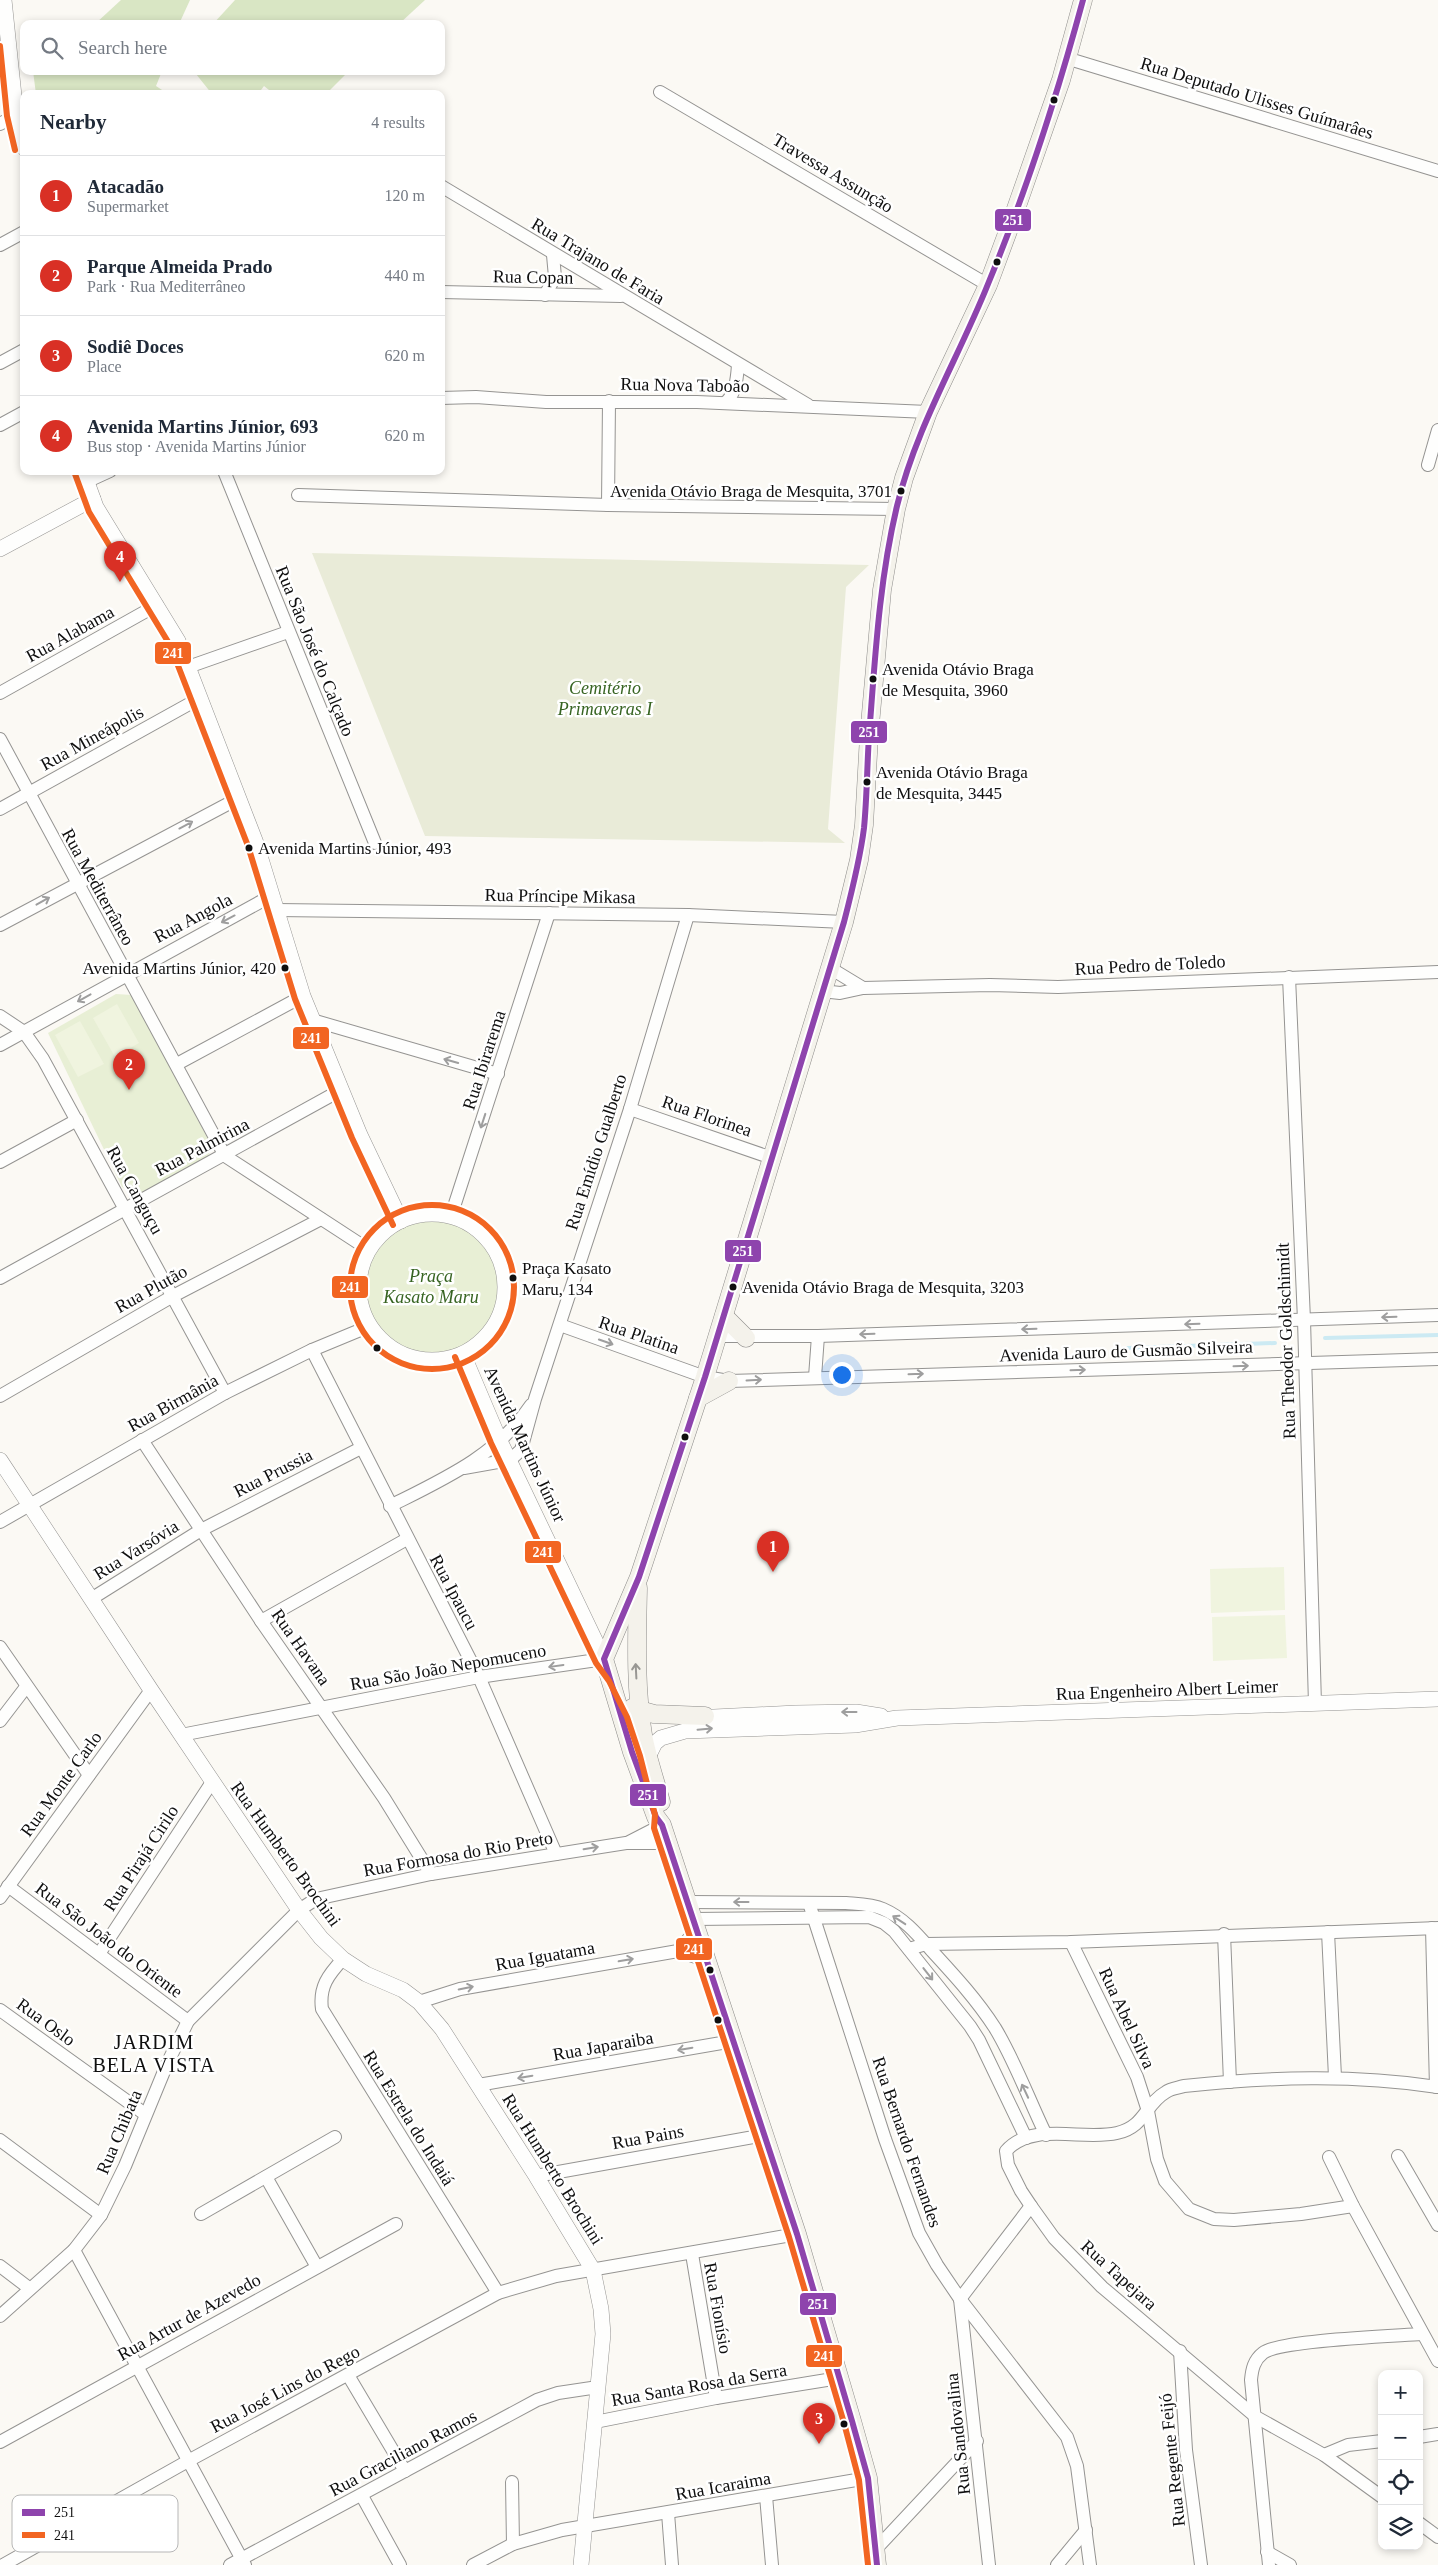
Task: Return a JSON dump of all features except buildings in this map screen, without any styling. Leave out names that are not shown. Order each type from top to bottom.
[{"type":"main road","points":[[876,2557],[868,2478],[797,2234],[689,1902],[662,1825],[664,1815],[604,1659],[639,1577],[705,1377],[844,922],[864,825],[870,720],[882,590],[896,509],[928,412],[988,285],[1061,80],[1083,0]]},
{"type":"main road","points":[[724,1316],[746,1338]]},
{"type":"main road","points":[[698,1398],[729,1381]]},
{"type":"main road","points":[[639,1577],[636,1709],[643,1737],[640,1754]]},
{"type":"main road","points":[[604,1659],[618,1677],[636,1709],[661,1714],[705,1716]]},
{"type":"street","points":[[0,2],[4,0],[16,115],[20,132]]},
{"type":"street","name":"Rua Deputado Ulisses Guímarâes","points":[[1066,58],[1438,171]]},
{"type":"street","name":"Travessa Assunção","points":[[660,92],[988,285]]},
{"type":"street","points":[[0,124],[16,115]]},
{"type":"street","name":"Rua Trajano de Faria","points":[[445,188],[812,408]]},
{"type":"street","points":[[0,245],[20,234]]},
{"type":"street","points":[[545,295],[555,277],[553,254]]},
{"type":"street","name":"Rua Copan","points":[[445,292],[624,296]]},
{"type":"street","points":[[0,363],[20,352]]},
{"type":"street","points":[[725,403],[730,399],[735,388],[738,365]]},
{"type":"street","name":"Rua Nova Taboão","points":[[445,398],[476,397],[546,402],[725,403],[928,412]]},
{"type":"street","points":[[608,505],[609,401]]},
{"type":"street","points":[[0,426],[20,414]]},
{"type":"street","points":[[1428,465],[1438,430]]},
{"type":"street","name":"Rua São José do Calçado","points":[[226,475],[375,843]]},
{"type":"street","points":[[84,477],[93,499],[178,641],[239,798],[274,903],[302,996],[401,1221]]},
{"type":"street","points":[[298,495],[608,505],[896,509]]},
{"type":"street","points":[[0,549],[93,499]]},
{"type":"street","name":"Rua Alabama","points":[[0,693],[156,604]]},
{"type":"street","points":[[188,667],[288,632]]},
{"type":"street","name":"Rua Mineápolis","points":[[0,809],[200,698]]},
{"type":"street","name":"Rua Mediterrâneo","points":[[0,739],[225,1156]]},
{"type":"street","points":[[0,925],[239,798]]},
{"type":"street","name":"Rua Príncipe Mikasa","points":[[274,903],[549,913],[688,915],[844,922]]},
{"type":"street","name":"Rua Angola","points":[[0,1045],[126,974],[274,903]]},
{"type":"street","name":"Rua Ibirarema","points":[[451,1216],[549,913]]},
{"type":"street","name":"Rua Emídio Gualberto","points":[[464,1468],[510,1460],[521,1450],[535,1399],[630,1108],[688,915]]},
{"type":"street","points":[[830,968],[863,988]]},
{"type":"street","name":"Rua Pedro de Toledo","points":[[822,991],[840,993],[863,988],[990,985],[1058,987],[1289,976],[1438,972]]},
{"type":"street","name":"Rua Theodor Goldschimidt","points":[[1289,976],[1304,1320],[1315,1704]]},
{"type":"street","points":[[177,1064],[302,996]]},
{"type":"street","name":"Rua Canguçu","points":[[0,1016],[24,1032],[43,1059],[226,1393]]},
{"type":"street","points":[[312,1020],[498,1074]]},
{"type":"street","name":"Rua Palmirina","points":[[0,1278],[342,1090]]},
{"type":"street","name":"Rua Florinea","points":[[630,1108],[772,1158]]},
{"type":"street","points":[[0,1162],[77,1120]]},
{"type":"street","points":[[225,1156],[360,1244],[371,1247]]},
{"type":"street","points":[[422,1215],[451,1216],[470,1224],[488,1239],[498,1254],[505,1275],[505,1298],[500,1315],[491,1332],[478,1345],[462,1354],[436,1360],[419,1359],[393,1349],[380,1339],[370,1326],[362,1310],[359,1293],[363,1263],[371,1247],[381,1235],[401,1221],[422,1215]]},
{"type":"street","name":"Rua Plutão","points":[[0,1396],[173,1296],[321,1219]]},
{"type":"street","name":"Avenida Lauro de Gusmão Silveira","points":[[718,1336],[746,1338],[818,1336],[1438,1315]]},
{"type":"street","name":"Rua Birmânia","points":[[0,1522],[28,1504],[226,1393],[312,1350],[370,1326]]},
{"type":"street","name":"Rua Platina","points":[[560,1326],[705,1377]]},
{"type":"street","points":[[815,1377],[818,1336]]},
{"type":"street","name":"Rua Ipaucu","points":[[312,1350],[479,1677],[556,1854]]},
{"type":"street","name":"Avenida Martins Júnior","points":[[462,1354],[604,1659]]},
{"type":"street","name":"Avenida Lauro de Gusmão Silveira","points":[[705,1377],[729,1381],[1438,1359]]},
{"type":"street","name":"Rua Emídio Gualberto","points":[[390,1506],[464,1468],[518,1422],[535,1399]]},
{"type":"street","name":"Rua Havana","points":[[142,1440],[261,1621],[384,1798],[431,1874]]},
{"type":"street","name":"Rua Prussia","points":[[201,1530],[361,1448]]},
{"type":"street","name":"Rua Humberto Brochini","points":[[0,1460],[212,1782],[299,1910],[321,1938],[343,1959],[366,1974],[403,1990],[419,2002],[442,2030],[536,2176],[593,2270],[599,2294],[603,2334],[581,2565]]},
{"type":"street","name":"Rua Varsóvia","points":[[91,1599],[201,1530]]},
{"type":"street","points":[[261,1621],[407,1539]]},
{"type":"street","points":[[0,1647],[88,1775]]},
{"type":"street","name":"Rua São João Nepomuceno","points":[[181,1735],[479,1677],[604,1659]]},
{"type":"street","points":[[0,1721],[26,1687]]},
{"type":"street","name":"Rua Monte Carlo","points":[[0,1898],[151,1690]]},
{"type":"street","name":"Rua Engenheiro Albert Leimer","points":[[640,1754],[661,1738],[685,1731],[855,1725],[897,1718],[1438,1700]]},
{"type":"street","name":"Rua Engenheiro Albert Leimer","points":[[643,1737],[674,1721],[705,1716],[856,1712],[897,1718]]},
{"type":"street","name":"Rua Pirajá Cirilo","points":[[100,1954],[212,1782]]},
{"type":"street","name":"Rua Formosa do Rio Preto","points":[[626,1843],[662,1825]]},
{"type":"street","name":"Rua Formosa do Rio Preto","points":[[299,1910],[324,1897],[431,1874],[626,1843],[668,1843]]},
{"type":"street","name":"Rua São João do Oriente","points":[[8,1886],[188,2021]]},
{"type":"street","points":[[689,1902],[846,1903],[883,1909],[909,1926],[963,1984],[996,2030],[1046,2135]]},
{"type":"street","name":"Rua Bernardo Fernandes","points":[[809,1903],[919,2232],[937,2265],[960,2299],[1067,2437],[1077,2466],[1090,2565]]},
{"type":"street","name":"Rua Chibata","points":[[0,2316],[29,2288],[74,2250],[101,2215],[125,2166],[145,2114],[188,2021],[299,1910]]},
{"type":"street","points":[[678,1951],[695,1924],[813,1917],[869,1917],[877,1919],[894,1931],[979,2040],[1026,2138],[1046,2135],[1114,2134],[1129,2130],[1164,2092],[1171,2089],[1230,2082],[1335,2077],[1397,2081],[1437,2087],[1435,1928],[1224,1934],[1071,1942],[926,1944],[909,1949]]},
{"type":"street","points":[[1328,1932],[1335,2077]]},
{"type":"street","points":[[1224,1934],[1230,2082]]},
{"type":"street","name":"Rua Abel Silva","points":[[1071,1942],[1137,2077],[1148,2111],[1156,2159],[1165,2181],[1189,2209],[1201,2216],[1214,2219],[1252,2219],[1353,2206]]},
{"type":"street","name":"Rua Iguatama","points":[[419,2002],[460,1989],[678,1951],[707,1961]]},
{"type":"street","name":"Rua Estrela do Indaiá","points":[[343,1959],[323,1985],[320,1995],[322,2010],[498,2293]]},
{"type":"street","name":"Rua Oslo","points":[[0,2010],[145,2114]]},
{"type":"street","name":"Rua Japaraiba","points":[[478,2085],[733,2041]]},
{"type":"street","name":"Rua Pains","points":[[536,2176],[765,2135]]},
{"type":"street","points":[[201,2214],[335,2137]]},
{"type":"street","name":"Rua Tapejara","points":[[1026,2138],[1014,2142],[1006,2151],[1008,2165],[1021,2191],[1054,2238],[1102,2287],[1256,2417],[1324,2455],[1378,2493]]},
{"type":"street","points":[[0,2140],[101,2215]]},
{"type":"street","points":[[1398,2156],[1437,2220]]},
{"type":"street","points":[[1329,2158],[1421,2334],[1438,2361]]},
{"type":"street","points":[[266,2177],[317,2267]]},
{"type":"street","points":[[960,2299],[1032,2206]]},
{"type":"street","name":"Rua Artur de Azevedo","points":[[0,2442],[396,2224]]},
{"type":"street","name":"Rua José Lins do Rego","points":[[128,2495],[498,2293],[556,2276],[692,2254],[797,2234]]},
{"type":"street","points":[[74,2250],[188,2461],[238,2563]]},
{"type":"street","name":"Rua Fionísio","points":[[692,2254],[716,2398]]},
{"type":"street","points":[[0,2266],[29,2288]]},
{"type":"street","name":"Rua Sandovalina","points":[[960,2299],[977,2441],[989,2565]]},
{"type":"street","points":[[1269,2565],[1251,2380],[1252,2368],[1257,2358],[1264,2351],[1275,2347],[1421,2334]]},
{"type":"street","name":"Rua Regente Feijó","points":[[1180,2351],[1186,2450],[1201,2565]]},
{"type":"street","points":[[348,2375],[405,2471]]},
{"type":"street","name":"Rua Santa Rosa da Serra","points":[[595,2422],[716,2398],[839,2378]]},
{"type":"street","name":"Rua Graciliano Ramos","points":[[238,2563],[537,2400],[558,2393],[598,2387]]},
{"type":"street","points":[[1423,2436],[1438,2434]]},
{"type":"street","points":[[876,2557],[977,2441]]},
{"type":"street","points":[[1324,2455],[1348,2445],[1378,2441]]},
{"type":"street","name":"Rua Icaraima","points":[[473,2565],[513,2544],[537,2536],[868,2478]]},
{"type":"street","points":[[512,2482],[513,2544]]},
{"type":"street","points":[[362,2496],[400,2565]]},
{"type":"street","points":[[766,2496],[772,2565]]},
{"type":"street","points":[[668,2513],[672,2565]]},
{"type":"street","points":[[1423,2526],[1438,2537]]},
{"type":"street","points":[[1057,2565],[1086,2530]]},
{"type":"street","name":"Rua José Lins do Rego","points":[[3,2565],[26,2552]]},
{"type":"street","points":[[1267,2552],[1290,2565]]},
{"type":"green space","points":[[121,0],[190,0],[181,20],[99,20]]},
{"type":"green space","points":[[235,0],[425,0],[403,20],[217,20]]},
{"type":"green space","points":[[34,75],[160,75],[156,86],[162,90],[35,90]]},
{"type":"green space","points":[[197,75],[345,75],[330,90],[269,90],[264,86],[261,90],[209,90]]},
{"type":"green space","name":"Cemitério Primaveras I","points":[[312,553],[869,565],[846,587],[828,829],[845,843],[425,836]]},
{"type":"green space","points":[[116,994],[132,995],[213,1148],[203,1163],[136,1196],[122,1187],[48,1033]]},
{"type":"green space","points":[[117,1004],[139,1043],[115,1057],[93,1018]]},
{"type":"green space","points":[[80,1021],[104,1064],[78,1077],[55,1035]]},
{"type":"green space","name":"Praça Kasato Maru","points":[[432,1214],[446,1215],[460,1220],[473,1226],[484,1235],[493,1246],[499,1259],[504,1273],[504,1301],[499,1315],[493,1328],[484,1339],[473,1348],[460,1354],[446,1359],[432,1360],[418,1359],[404,1354],[391,1348],[380,1339],[371,1328],[365,1315],[360,1301],[359,1287],[360,1273],[365,1259],[371,1246],[380,1235],[391,1226],[404,1220],[418,1215]]},
{"type":"green space","points":[[1284,1567],[1285,1610],[1211,1613],[1210,1569]]},
{"type":"green space","points":[[1285,1615],[1287,1658],[1213,1661],[1212,1617]]},
{"type":"waterway","points":[[1325,1338],[1438,1335]]},
{"type":"waterway","points":[[1128,1348],[1275,1343]]},
{"type":"transit line","name":"251","points":[[877,2565],[868,2478],[797,2234],[662,1825],[656,1817],[632,1752],[604,1659],[639,1577],[705,1377],[844,922],[858,864],[864,828],[869,736],[882,592],[891,534],[905,477],[926,421],[976,312],[1002,249],[1052,108],[1083,0]]},
{"type":"transit line","name":"241","points":[[0,46],[7,116],[15,150]]},
{"type":"transit line","name":"241","points":[[75,475],[89,512],[170,645],[248,846],[295,999],[352,1138],[393,1225]]},
{"type":"transit line","name":"241","points":[[424,1205],[440,1205],[463,1211],[478,1219],[490,1229],[500,1241],[508,1256],[514,1279],[514,1287],[514,1295],[508,1318],[500,1333],[490,1345],[478,1355],[463,1363],[440,1369],[424,1369],[401,1363],[386,1355],[364,1333],[354,1311],[350,1295],[350,1279],[356,1256],[364,1241],[386,1219],[408,1209],[424,1205]]},
{"type":"transit line","name":"241","points":[[455,1357],[491,1443],[596,1663],[609,1681],[627,1717],[640,1756],[655,1815],[654,1828],[789,2237],[844,2423],[859,2480],[868,2565]]},
{"type":"place","name":"Avenida Otávio Braga de Mesquita, 3701","points":[[901,491]]},
{"type":"place","name":"Avenida Martins Júnior, 693","points":[[120,582]]},
{"type":"place","name":"Avenida Otávio Braga de Mesquita, 3960","points":[[873,679]]},
{"type":"place","name":"Avenida Otávio Braga de Mesquita, 3445","points":[[867,782]]},
{"type":"place","name":"Avenida Martins Júnior, 493","points":[[249,848]]},
{"type":"place","name":"Avenida Martins Júnior, 420","points":[[285,968]]},
{"type":"place","name":"Parque Almeida Prado","points":[[129,1090]]},
{"type":"place","name":"Praça Kasato Maru, 134","points":[[513,1278]]},
{"type":"place","name":"Avenida Otávio Braga de Mesquita, 3203","points":[[733,1287]]},
{"type":"place","name":"Atacadão","points":[[773,1572]]},
{"type":"place","name":"Sodiê Doces","points":[[819,2444]]},
{"type":"district","name":"JARDIM BELA VISTA","points":[[154,2054]]}]
